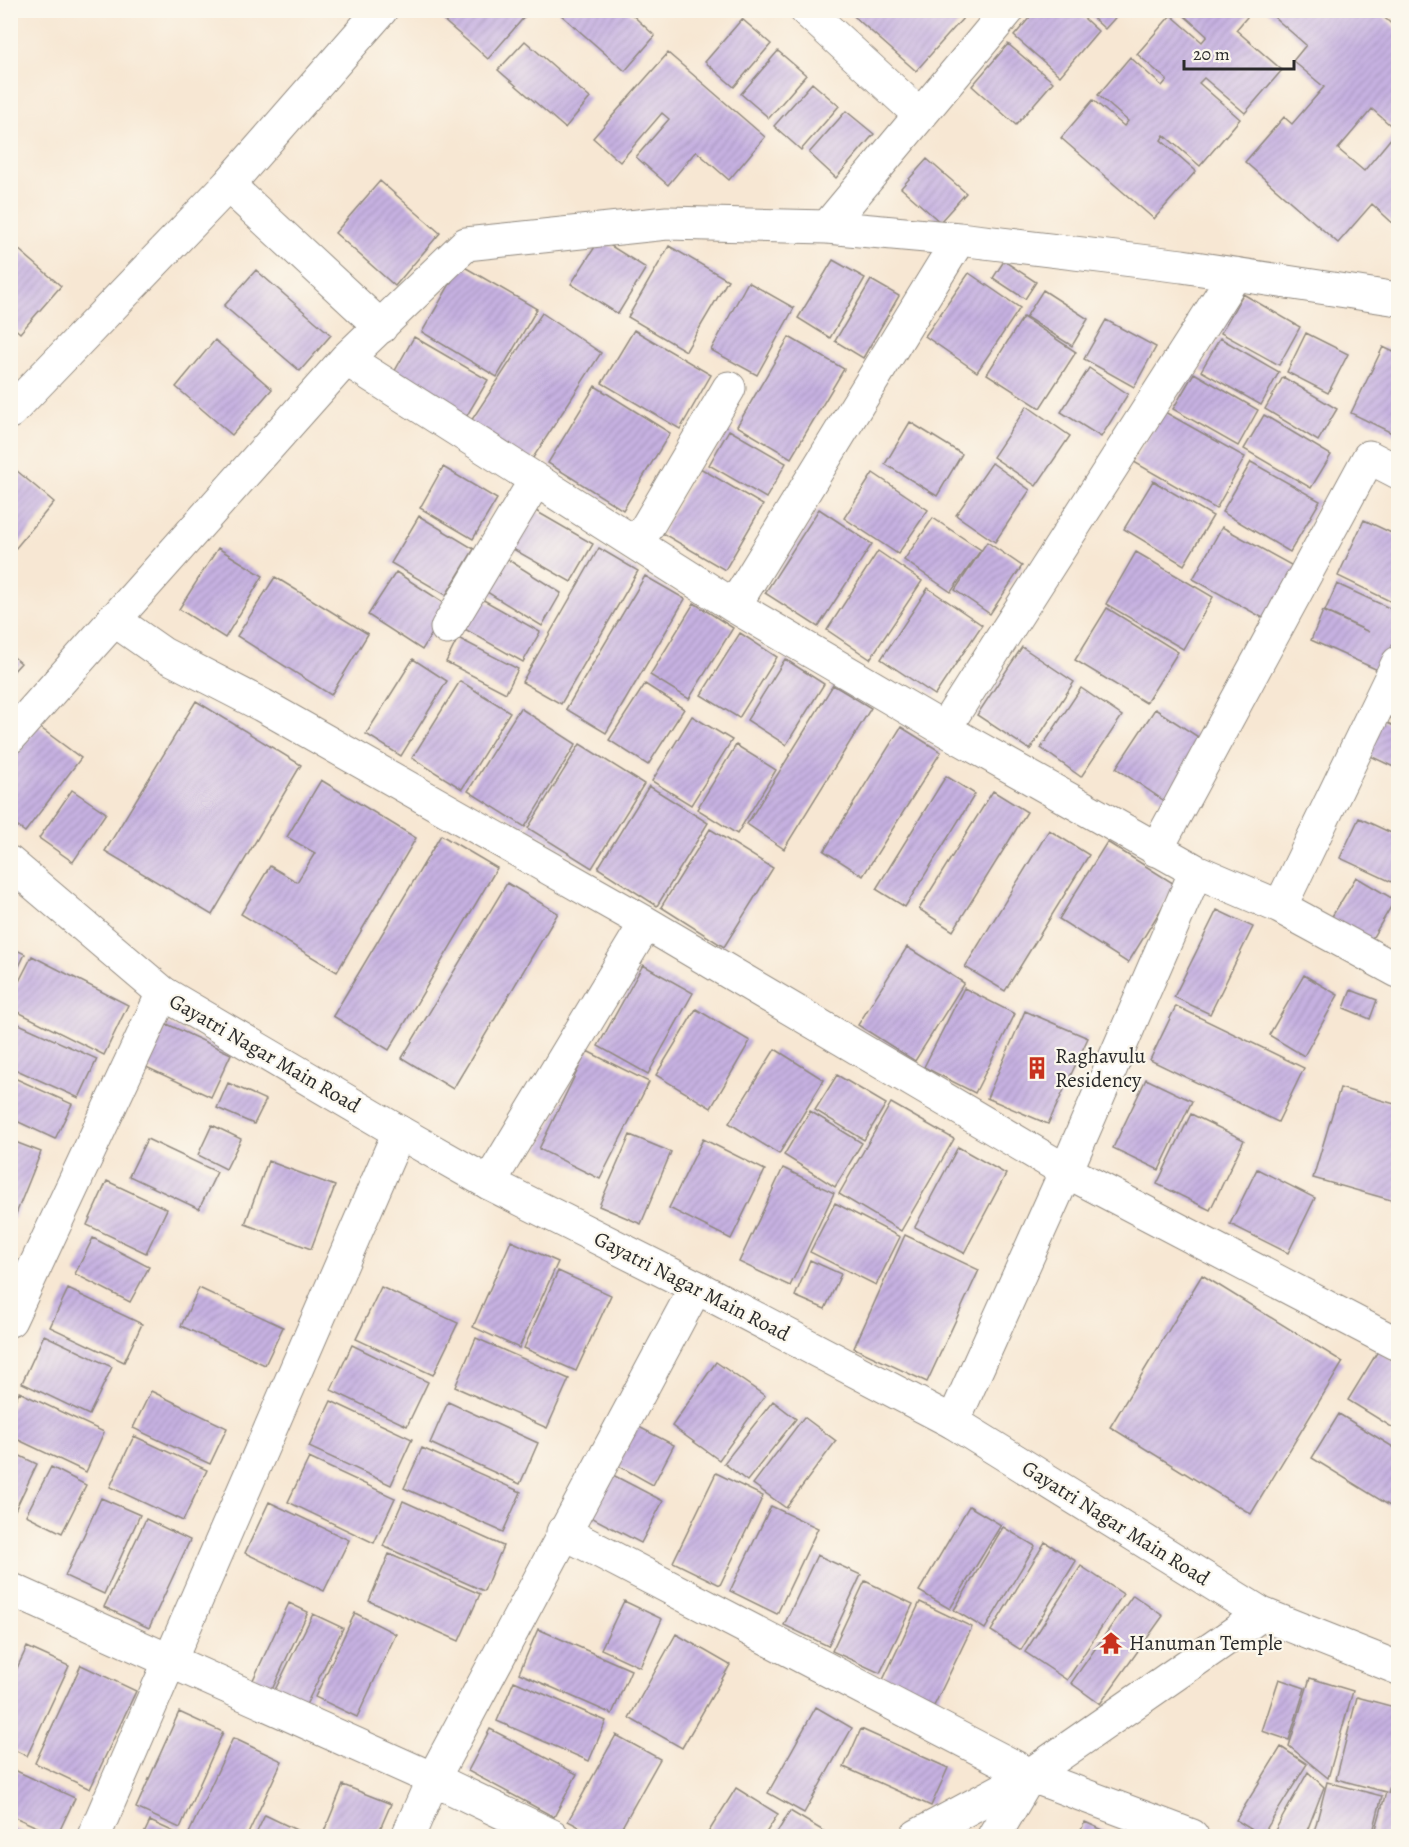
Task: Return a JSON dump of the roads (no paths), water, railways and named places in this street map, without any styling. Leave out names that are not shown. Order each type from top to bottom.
[{"type":"street","points":[[10,412],[228,185],[381,10]]},
{"type":"street","points":[[806,10],[920,115]]},
{"type":"street","points":[[827,227],[1008,10]]},
{"type":"street","points":[[228,185],[381,327]]},
{"type":"street","points":[[10,737],[346,359],[466,244],[667,223],[827,227],[959,239],[1235,274],[1398,299]]},
{"type":"street","points":[[734,606],[959,239]]},
{"type":"street","points":[[944,729],[1235,274]]},
{"type":"street","points":[[346,359],[734,606],[944,729],[1196,871],[1395,959]]},
{"type":"street","points":[[637,543],[729,387]]},
{"type":"street","points":[[1156,850],[1369,457],[1398,472]]},
{"type":"street","points":[[447,628],[535,481]]},
{"type":"street","points":[[112,620],[164,654],[262,705],[646,923],[1066,1172],[1395,1342]]},
{"type":"street","points":[[1280,907],[1398,663]]},
{"type":"street","name":"Gayatri Nagar Main Road","points":[[10,863],[163,993],[399,1132],[489,1183],[696,1287],[953,1422],[1262,1614],[1398,1668]]},
{"type":"street","points":[[953,1422],[1066,1172],[1196,871]]},
{"type":"street","points":[[489,1183],[646,923]]},
{"type":"street","points":[[10,1320],[163,993]]},
{"type":"street","points":[[94,1836],[399,1132]]},
{"type":"street","points":[[408,1836],[433,1779],[696,1287]]},
{"type":"street","points":[[563,1532],[1030,1775],[1192,1836]]},
{"type":"street","points":[[10,1589],[433,1779],[552,1836]]},
{"type":"street","points":[[917,1836],[1030,1775],[1262,1614]]},
{"type":"street","points":[[994,1836],[1030,1775]]},
{"type":"place","name":"Raghavulu Residency","points":[[1037,1068]]},
{"type":"place","name":"Hanuman Temple","points":[[1111,1643]]}]
